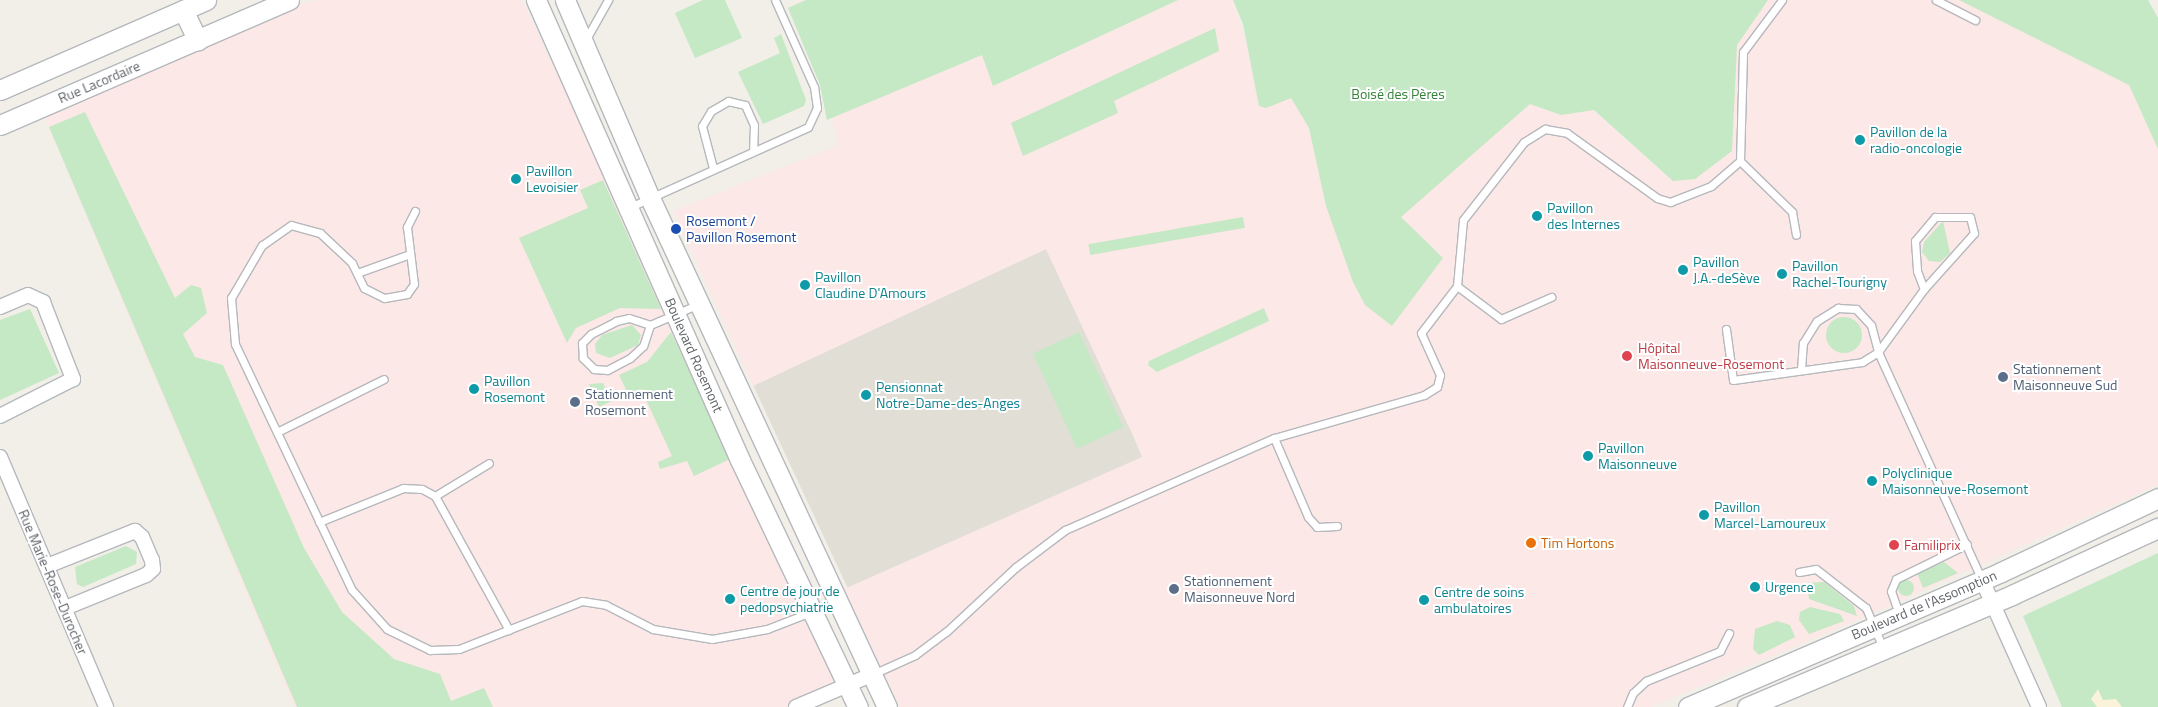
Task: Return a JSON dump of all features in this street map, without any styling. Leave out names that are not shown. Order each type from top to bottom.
[{"type":"main road","points":[[0,90],[206,0]]},
{"type":"main road","name":"Rue Lacordaire","points":[[0,125],[198,41],[289,0]]},
{"type":"main road","name":"Boulevard Rosemont","points":[[536,0],[628,208],[858,707]]},
{"type":"main road","name":"Boulevard Rosemont","points":[[565,0],[650,198],[886,707]]},
{"type":"main road","points":[[183,10],[198,41]]},
{"type":"main road","name":"Boulevard de l'Assomption","points":[[1688,707],[1982,580],[2158,498]]},
{"type":"main road","name":"Boulevard de l'Assomption","points":[[1747,707],[1884,650],[2158,528]]},
{"type":"street","points":[[0,307],[28,296],[43,302],[73,379],[0,416]]},
{"type":"street","name":"Rue Marie-Rose-Durocher","points":[[0,457],[106,707]]},
{"type":"street","points":[[47,566],[135,531],[142,537],[152,560],[153,569],[146,575],[65,608]]},
{"type":"street","points":[[1982,580],[2039,707]]},
{"type":"street","points":[[796,707],[871,675]]},
{"type":"lane","points":[[584,42],[608,0]]},
{"type":"lane","points":[[628,208],[713,168],[808,127],[816,108],[814,87],[775,0]]},
{"type":"lane","points":[[871,675],[914,655],[946,632],[1016,567],[1065,530],[1274,438],[1424,395],[1437,386],[1440,375],[1421,333],[1457,286],[1463,220],[1524,142],[1545,129],[1567,133],[1657,198],[1670,202],[1712,186],[1740,161],[1743,52],[1782,0]]},
{"type":"lane","points":[[1936,0],[1975,20]]},
{"type":"lane","points":[[713,168],[702,126],[711,111],[728,101],[745,105],[754,125],[754,150]]},
{"type":"lane","points":[[1740,161],[1792,212],[1796,235]]},
{"type":"lane","points":[[415,211],[407,227],[414,284],[407,294],[384,298],[364,288],[357,273],[320,233],[290,225],[262,245],[231,298],[235,344],[352,590],[387,628],[430,650],[459,649],[582,601],[606,605],[653,629],[712,639],[767,629],[814,611]]},
{"type":"lane","points":[[1726,329],[1733,380],[1862,362],[1878,352],[1924,289],[1974,233],[1976,225],[1970,217],[1935,217],[1915,241],[1917,271],[1924,289]]},
{"type":"lane","points":[[357,273],[410,254]]},
{"type":"lane","points":[[1457,286],[1501,319],[1551,297]]},
{"type":"lane","points":[[650,325],[642,346],[622,362],[607,370],[594,369],[582,358],[582,344],[591,334],[616,321],[629,318],[650,325],[700,304]]},
{"type":"lane","points":[[1801,370],[1803,343],[1817,321],[1838,308],[1856,309],[1871,325],[1878,352],[1982,580]]},
{"type":"lane","points":[[277,432],[384,379]]},
{"type":"lane","points":[[1274,438],[1308,517],[1318,528],[1337,526]]},
{"type":"lane","points":[[435,496],[489,463]]},
{"type":"lane","points":[[320,522],[404,488],[422,489],[435,496],[509,630]]},
{"type":"lane","points":[[1899,616],[1891,591],[1896,579],[1967,544]]},
{"type":"lane","points":[[1799,572],[1816,569],[1828,576],[1866,608],[1884,650]]},
{"type":"lane","points":[[1628,707],[1633,693],[1646,681],[1720,651],[1729,633]]},
{"type":"shaded area","points":[[314,0],[522,0],[848,685],[795,707],[294,707],[40,107]]},
{"type":"shaded area","name":"Hôpital Maisonneuve-Rosemont","points":[[1178,0],[1233,0],[1266,108],[1291,97],[1309,128],[1326,206],[1400,217],[1530,104],[1561,115],[1593,110],[1672,181],[1733,64],[1737,45],[1768,0],[1963,0],[2129,85],[2158,149],[2158,485],[1853,622],[1651,707],[900,707],[844,589],[1142,457],[1134,437],[1046,249],[753,386],[673,211],[839,145],[832,118],[982,55],[994,86]]},
{"type":"shaded area","points":[[1046,249],[1143,457],[850,594],[753,386]]},
{"type":"green space","points":[[703,0],[725,0],[742,38],[695,58],[675,13]]},
{"type":"green space","points":[[806,0],[1178,0],[993,86],[982,55],[827,120],[820,85],[788,8]]},
{"type":"green space","name":"Boisé des Pères","points":[[1233,0],[1768,0],[1737,45],[1732,151],[1695,179],[1673,181],[1594,110],[1561,115],[1530,104],[1401,217],[1443,258],[1392,326],[1365,305],[1353,282],[1326,206],[1309,128],[1291,98],[1266,108],[1259,106],[1243,24]]},
{"type":"green space","points":[[1959,0],[2148,0],[2158,18],[2158,149],[2129,85]]},
{"type":"green space","points":[[1215,28],[1219,51],[1114,101],[1118,113],[1023,156],[1011,123]]},
{"type":"green space","points":[[781,34],[806,100],[804,106],[763,124],[738,72],[780,53],[774,38]]},
{"type":"green space","points":[[85,112],[175,298],[191,285],[201,288],[207,313],[183,334],[195,357],[223,365],[304,548],[342,612],[394,659],[440,674],[451,701],[484,688],[493,707],[297,707],[49,127]]},
{"type":"green space","points":[[603,180],[661,309],[620,308],[576,328],[567,343],[519,238],[588,208],[580,190]]},
{"type":"green space","points":[[1243,217],[1245,228],[1090,255],[1088,244]]},
{"type":"green space","points":[[1943,221],[1950,253],[1940,262],[1929,261],[1922,252],[1924,242]]},
{"type":"green space","points":[[1264,308],[1269,321],[1157,372],[1148,365],[1149,361]]},
{"type":"green space","points":[[30,309],[59,373],[0,400],[0,320]]},
{"type":"green space","points":[[1844,317],[1851,318],[1857,322],[1861,328],[1861,342],[1857,348],[1851,352],[1844,353],[1837,352],[1831,348],[1827,342],[1826,335],[1827,328],[1831,322],[1837,318]]},
{"type":"green space","points":[[632,325],[641,335],[638,345],[610,358],[596,353],[595,344],[602,335]]},
{"type":"green space","points":[[671,332],[730,459],[694,476],[687,461],[660,469],[658,462],[672,456],[641,389],[628,394],[619,375],[647,362]]},
{"type":"green space","points":[[1079,332],[1123,427],[1077,449],[1033,354]]},
{"type":"green space","points":[[603,383],[612,401],[599,407],[589,384]]},
{"type":"green space","points":[[126,546],[137,552],[136,564],[83,587],[77,584],[75,567]]},
{"type":"green space","points":[[2158,553],[2158,707],[2062,707],[2023,616]]},
{"type":"green space","points":[[1944,562],[1958,573],[1923,588],[1917,573]]},
{"type":"green space","points":[[1903,580],[1909,580],[1914,585],[1912,594],[1903,596],[1898,591],[1898,585]]},
{"type":"green space","points":[[1824,582],[1854,606],[1857,616],[1809,599],[1807,583]]},
{"type":"green space","points":[[1810,607],[1840,614],[1844,621],[1809,634],[1799,620],[1800,612]]},
{"type":"green space","points":[[1777,621],[1790,625],[1795,637],[1759,655],[1753,649],[1755,629]]},
{"type":"sand","points":[[2098,689],[2103,700],[2116,699],[2122,707],[2097,707],[2091,699]]},
{"type":"place","name":"Pavillon de la radio-oncologie","points":[[1860,140]]},
{"type":"place","name":"Pavillon Levoisier","points":[[516,179]]},
{"type":"place","name":"Pavillon des Internes","points":[[1537,216]]},
{"type":"place","name":"Rosemont / Pavillon Rosemont","points":[[676,229]]},
{"type":"place","name":"Pavillon J.A.-deSève","points":[[1683,270]]},
{"type":"place","name":"Pavillon Rachel-Tourigny","points":[[1782,274]]},
{"type":"place","name":"Pavillon Claudine D'Amours","points":[[805,285]]},
{"type":"place","name":"Hôpital Maisonneuve-Rosemont","points":[[1627,356]]},
{"type":"place","name":"Stationnement Maisonneuve Sud","points":[[2003,377]]},
{"type":"place","name":"Pavillon Rosemont","points":[[474,389]]},
{"type":"place","name":"Pensionnat Notre-Dame-des-Anges","points":[[866,395]]},
{"type":"place","name":"Stationnement Rosemont","points":[[575,402]]},
{"type":"place","name":"Pavillon Maisonneuve","points":[[1588,456]]},
{"type":"place","name":"Polyclinique Maisonneuve-Rosemont","points":[[1872,481]]},
{"type":"place","name":"Pavillon Marcel-Lamoureux","points":[[1704,515]]},
{"type":"place","name":"Tim Hortons","points":[[1531,543]]},
{"type":"place","name":"Familiprix","points":[[1894,545]]},
{"type":"place","name":"Urgence","points":[[1755,587]]},
{"type":"place","name":"Stationnement Maisonneuve Nord","points":[[1174,589]]},
{"type":"place","name":"Centre de jour de pedopsychiatrie","points":[[730,599]]},
{"type":"place","name":"Centre de soins ambulatoires","points":[[1424,600]]}]
